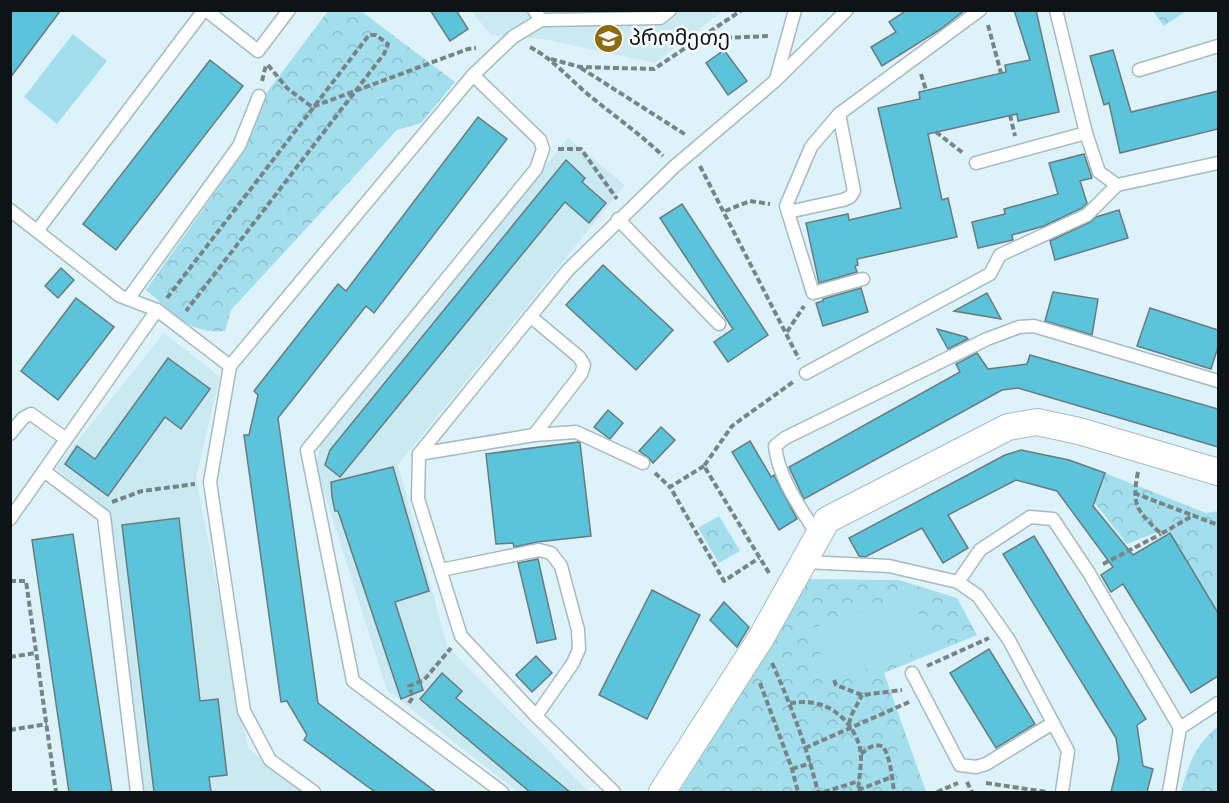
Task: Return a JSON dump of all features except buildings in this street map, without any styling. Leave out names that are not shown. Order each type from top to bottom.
[{"type":"street","points":[[662,792],[755,647],[827,520],[1008,427],[1036,422],[1079,431],[1218,472]]},
{"type":"lane","points":[[37,231],[205,10],[258,51],[289,10]]},
{"type":"lane","points":[[314,792],[270,760],[244,711],[210,482],[230,366],[473,75],[538,16],[660,18],[670,10]]},
{"type":"lane","points":[[775,81],[795,10]]},
{"type":"lane","points":[[614,792],[536,716],[461,636],[418,499],[419,454],[568,270],[618,219],[675,166],[775,81],[847,10]]},
{"type":"lane","points":[[1056,10],[1086,134],[1099,172],[1117,185]]},
{"type":"lane","points":[[863,279],[813,293],[787,209],[811,147],[839,114],[983,15]]},
{"type":"lane","points":[[1139,70],[1218,46]]},
{"type":"lane","points":[[473,75],[540,140],[543,149],[536,169],[307,450],[353,681],[502,792]]},
{"type":"lane","points":[[128,299],[239,146],[259,96]]},
{"type":"lane","points":[[787,209],[843,200],[850,197],[854,191],[839,114]]},
{"type":"lane","points":[[976,163],[1086,134]]},
{"type":"lane","points":[[806,373],[990,274],[1000,255],[1087,215],[1117,185],[1218,163]]},
{"type":"lane","points":[[10,210],[120,296],[157,310],[230,366]]},
{"type":"lane","points":[[618,219],[719,324]]},
{"type":"lane","points":[[10,519],[157,310]]},
{"type":"lane","points":[[530,316],[579,357],[584,365],[581,374],[534,435]]},
{"type":"lane","points":[[818,536],[791,492],[777,463],[775,446],[785,438],[987,339],[1019,327],[1034,326],[1218,381]]},
{"type":"lane","points":[[10,434],[23,418],[31,414],[66,439]]},
{"type":"lane","points":[[419,454],[534,435],[576,432],[643,463]]},
{"type":"lane","points":[[44,471],[104,516],[137,792]]},
{"type":"lane","points":[[958,582],[980,550],[1030,517],[1053,519],[1089,573],[1180,728],[1169,792]]},
{"type":"lane","points":[[441,570],[539,550],[551,553],[561,566],[578,630],[579,649],[573,663],[536,716]]},
{"type":"lane","points":[[805,561],[889,566],[958,582],[978,596],[1003,631],[1068,751],[1062,792]]},
{"type":"lane","points":[[912,673],[960,765],[976,767],[986,764],[1053,723]]},
{"type":"lane","points":[[1180,728],[1218,703]]},
{"type":"path","points":[[550,59],[580,67],[654,69],[742,10]]},
{"type":"path","points":[[983,15],[1001,74]]},
{"type":"path","points":[[157,310],[369,35],[375,35],[388,44],[384,54],[175,324]]},
{"type":"path","points":[[698,39],[788,35]]},
{"type":"path","points":[[510,40],[550,59],[584,91],[636,131],[675,166]]},
{"type":"path","points":[[312,107],[468,49]]},
{"type":"path","points":[[258,51],[287,88],[312,107]]},
{"type":"path","points":[[580,67],[696,148],[806,373],[732,426],[704,466],[670,487],[724,581],[759,558]]},
{"type":"path","points":[[936,132],[976,163]]},
{"type":"path","points":[[556,149],[581,148],[607,184]]},
{"type":"path","points":[[725,211],[750,201],[787,209]]},
{"type":"path","points":[[786,333],[813,293]]},
{"type":"path","points":[[704,466],[764,565]]},
{"type":"path","points":[[130,495],[142,491],[210,482]]},
{"type":"path","points":[[1161,534],[1139,512],[1134,493],[1218,525]]},
{"type":"path","points":[[1110,560],[1194,515]]},
{"type":"path","points":[[10,581],[26,581],[56,792]]},
{"type":"path","points":[[912,673],[1003,631]]},
{"type":"path","points":[[413,697],[409,686],[424,680],[461,636]]},
{"type":"path","points":[[755,647],[790,703],[811,763],[818,792]]},
{"type":"path","points":[[755,647],[798,792]]},
{"type":"path","points":[[10,657],[36,653]]},
{"type":"path","points":[[834,680],[836,685],[862,695],[921,692]]},
{"type":"path","points":[[805,748],[921,692]]},
{"type":"path","points":[[850,726],[851,716],[862,695]]},
{"type":"path","points":[[790,703],[804,702],[828,708],[850,726],[861,754],[858,791],[892,777]]},
{"type":"path","points":[[10,730],[47,724]]},
{"type":"path","points":[[861,754],[875,745],[883,746],[894,792]]},
{"type":"path","points":[[792,769],[811,763]]},
{"type":"path","points":[[937,792],[966,780],[1053,792]]},
{"type":"path","points":[[824,792],[859,781]]},
{"type":"shaded area","name":"პრომეთე","points":[[471,11],[723,11],[655,63],[543,39],[491,35]]},
{"type":"shaded area","points":[[568,138],[625,185],[398,465],[447,646],[589,792],[518,792],[387,690],[316,467],[321,441]]},
{"type":"shaded area","points":[[164,333],[220,377],[196,477],[248,748],[303,792],[143,792],[108,513],[56,468]]},
{"type":"green space","points":[[328,11],[361,11],[455,82],[421,123],[397,130],[231,310],[225,331],[212,331],[191,326],[173,314],[146,290],[243,153],[265,95]]},
{"type":"green space","points":[[1153,11],[1186,11],[1164,26]]},
{"type":"green space","points":[[73,34],[107,61],[57,124],[24,97]]},
{"type":"green space","points":[[1105,473],[1206,513],[1218,511],[1218,613],[1170,533],[1155,533],[1127,544],[1094,502]]},
{"type":"green space","points":[[719,516],[740,551],[719,563],[698,528]]},
{"type":"green space","points":[[807,579],[899,580],[957,598],[977,635],[884,673],[926,792],[679,792]]},
{"type":"green space","points":[[913,595],[930,648],[829,681],[812,628]]},
{"type":"green space","points":[[1218,726],[1218,792],[1181,792],[1198,748]]},
{"type":"place","name":"პრომეთე","points":[[608,38]]}]
